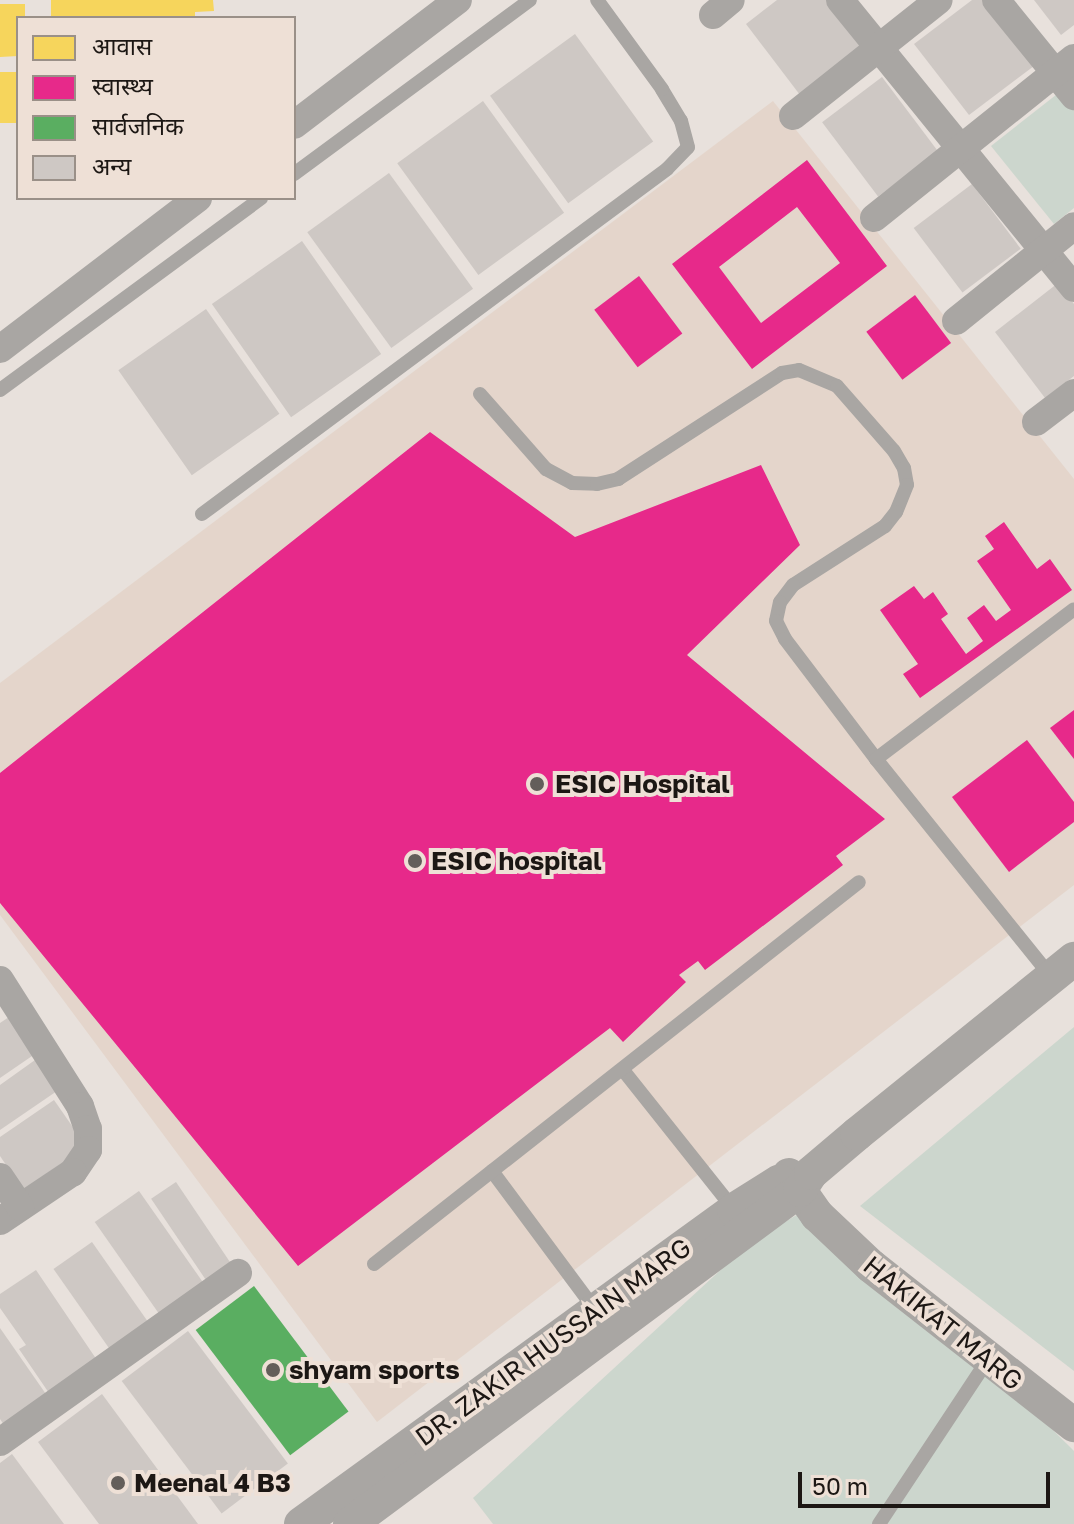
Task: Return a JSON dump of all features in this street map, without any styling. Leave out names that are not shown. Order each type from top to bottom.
[{"type":"street","points":[[296,123],[458,0]]},
{"type":"street","points":[[840,0],[1074,288]]},
{"type":"street","points":[[793,116],[939,0]]},
{"type":"street","points":[[996,0],[1064,65],[1074,96]]},
{"type":"street","points":[[874,218],[1064,65]]},
{"type":"street","points":[[0,349],[195,200]]},
{"type":"street","points":[[956,321],[1074,226]]},
{"type":"street","points":[[1036,422],[1074,393]]},
{"type":"street","name":"DR. ZAKIR HUSSAIN MARG","points":[[301,1524],[596,1311],[741,1220],[804,1188],[1063,968]]},
{"type":"street","points":[[0,980],[80,1106],[88,1129],[88,1150],[73,1172],[10,1214],[0,1177]]},
{"type":"street","name":"HAKIKAT MARG","points":[[804,1188],[871,1266],[987,1361],[1074,1425]]},
{"type":"street","name":"DR. ZAKIR HUSSAIN MARG","points":[[350,1524],[741,1220]]},
{"type":"street","points":[[0,1442],[238,1273]]},
{"type":"lane","points":[[296,173],[530,0]]},
{"type":"lane","points":[[202,514],[667,169],[688,147],[681,121],[662,89],[597,0]]},
{"type":"lane","points":[[0,390],[258,200]]},
{"type":"lane","points":[[480,394],[546,469],[572,483],[597,484],[618,479],[782,373],[799,370],[837,386],[894,451],[904,468],[907,485],[896,512],[885,526],[793,585],[780,602],[776,621],[785,639],[876,759],[1063,968]]},
{"type":"lane","points":[[876,759],[1074,609]]},
{"type":"lane","points":[[374,1264],[859,882]]},
{"type":"lane","points":[[623,1070],[741,1220]]},
{"type":"lane","points":[[492,1171],[596,1311]]},
{"type":"lane","points":[[879,1524],[987,1361]]},
{"type":"shaded area","points":[[1061,91],[1074,107],[1074,208],[1054,224],[991,146]]},
{"type":"shaded area","name":"ESIC Hospital","points":[[773,101],[1074,479],[1074,885],[377,1422],[0,915],[0,683]]},
{"type":"shaded area","points":[[1074,1027],[1074,1371],[860,1206]]},
{"type":"shaded area","points":[[822,1200],[1074,1451],[1074,1524],[493,1524],[473,1498],[751,1242]]},
{"type":"building: आवास","points":[[51,0],[213,0],[214,11],[195,12],[195,16],[51,16]]},
{"type":"building: आवास","points":[[0,4],[25,4],[25,16],[16,16],[16,56],[0,57]]},
{"type":"building: आवास","points":[[0,72],[16,72],[16,123],[0,123]]},
{"type":"building: स्वास्थ्य","points":[[807,160],[887,266],[752,369],[672,264]],"holes":[[[797,207],[840,263],[761,323],[719,267]]]},
{"type":"building: स्वास्थ्य","points":[[639,276],[682,334],[638,367],[594,310]]},
{"type":"building: स्वास्थ्य","points":[[915,295],[951,343],[902,380],[866,332]]},
{"type":"building: स्वास्थ्य","name":"ESIC hospital","points":[[430,432],[575,537],[761,465],[800,545],[687,655],[885,819],[836,856],[843,865],[705,970],[698,961],[679,975],[686,982],[623,1042],[610,1028],[298,1266],[0,903],[0,773]]},
{"type":"building: स्वास्थ्य","points":[[1004,522],[1037,569],[1050,559],[1072,590],[920,698],[903,674],[918,664],[880,610],[914,586],[924,599],[933,592],[948,614],[941,619],[966,654],[983,641],[967,618],[984,605],[996,621],[1011,610],[977,561],[994,549],[985,536]]},
{"type":"building: स्वास्थ्य","points":[[1074,710],[1074,759],[1050,728]]},
{"type":"building: स्वास्थ्य","points":[[1027,740],[1074,802],[1074,822],[1009,872],[952,797]]},
{"type":"building: सार्वजनिक","name":"shyam sports","points":[[254,1286],[348,1411],[290,1455],[196,1330]]},
{"type":"building: अन्य","points":[[777,0],[827,0],[862,47],[800,95],[746,24]]},
{"type":"building: अन्य","points":[[972,0],[984,0],[1034,66],[969,115],[914,44]]},
{"type":"building: अन्य","points":[[1034,0],[1074,0],[1074,25],[1061,35]]},
{"type":"building: अन्य","points":[[575,34],[653,142],[568,203],[490,96]]},
{"type":"building: अन्य","points":[[882,77],[938,151],[878,196],[822,122]]},
{"type":"building: अन्य","points":[[483,101],[564,213],[478,275],[397,163]]},
{"type":"building: अन्य","points":[[389,173],[473,289],[391,348],[307,232]]},
{"type":"building: अन्य","points":[[972,184],[1021,249],[962,293],[914,228]]},
{"type":"building: अन्य","points":[[302,241],[381,354],[291,417],[212,304]]},
{"type":"building: अन्य","points":[[1058,283],[1074,304],[1074,376],[1045,398],[995,332]]},
{"type":"building: अन्य","points":[[206,309],[279,414],[192,475],[118,370]]},
{"type":"building: अन्य","points":[[9,1017],[35,1054],[0,1078],[0,1023]]},
{"type":"building: अन्य","points":[[35,1060],[57,1091],[0,1130],[0,1085]]},
{"type":"building: अन्य","points":[[54,1100],[86,1146],[23,1190],[0,1156],[0,1137]]},
{"type":"building: अन्य","points":[[176,1182],[232,1266],[208,1283],[151,1199]]},
{"type":"building: अन्य","points":[[139,1191],[206,1286],[161,1317],[95,1222]]},
{"type":"building: अन्य","points":[[92,1242],[151,1326],[113,1353],[53,1269]]},
{"type":"building: अन्य","points":[[36,1270],[101,1366],[53,1399],[19,1349],[26,1345],[0,1308],[0,1294]]},
{"type":"building: अन्य","points":[[0,1328],[48,1397],[6,1428],[0,1419]]},
{"type":"building: अन्य","points":[[188,1331],[288,1464],[222,1514],[122,1381]]},
{"type":"building: अन्य","name":"Meenal 4 B3","points":[[102,1394],[198,1524],[99,1524],[38,1442]]},
{"type":"building: अन्य","points":[[12,1454],[64,1524],[0,1524],[0,1463]]},
{"type":"place","name":"ESIC Hospital","points":[[537,784]]},
{"type":"place","name":"ESIC hospital","points":[[415,861]]},
{"type":"place","name":"shyam sports","points":[[273,1370]]},
{"type":"place","name":"Meenal 4 B3","points":[[118,1483]]}]
